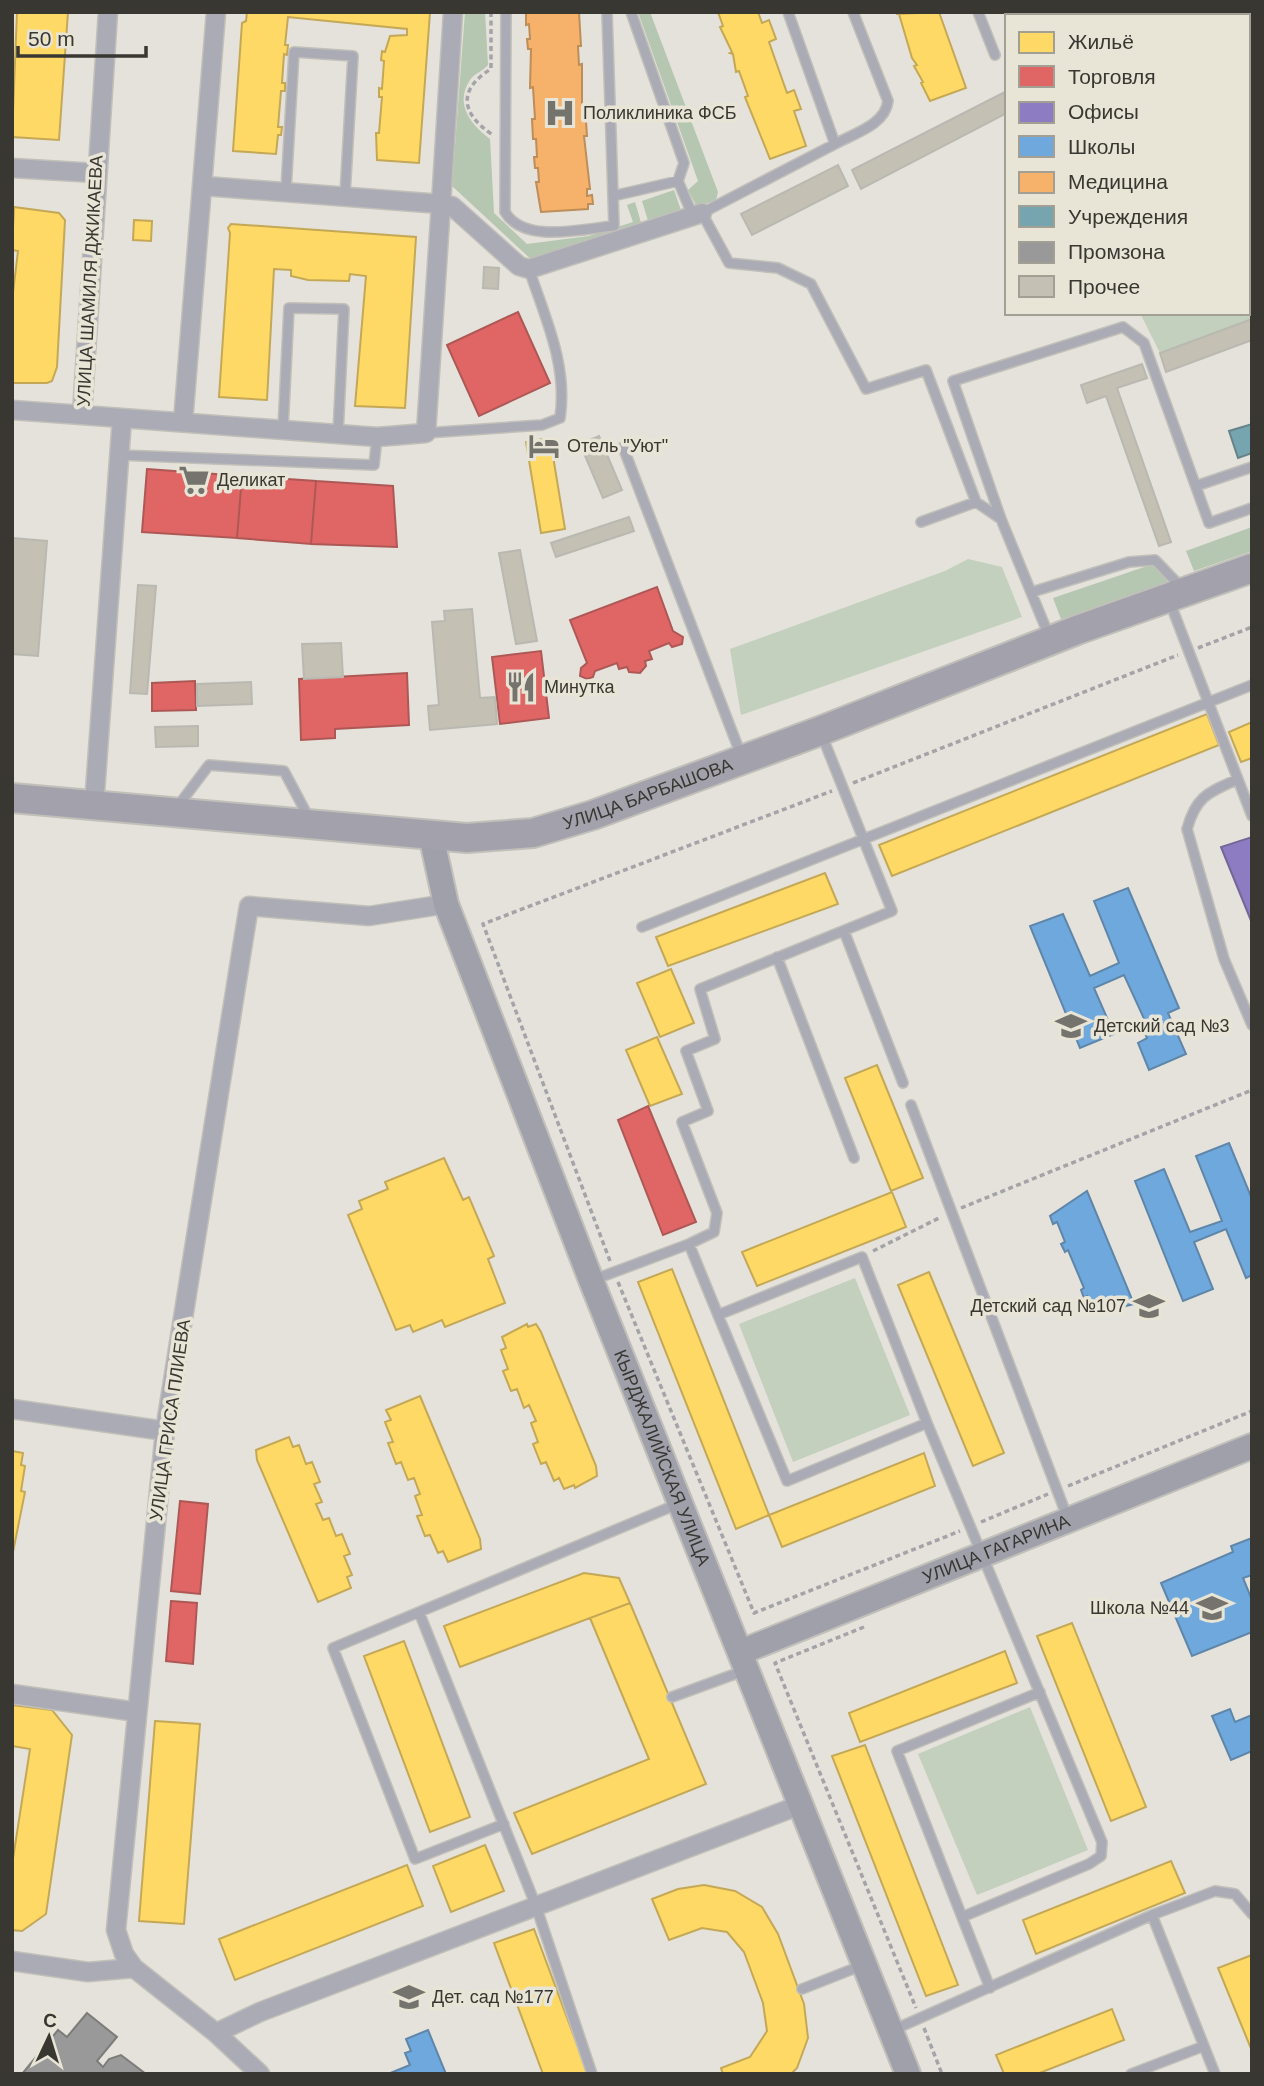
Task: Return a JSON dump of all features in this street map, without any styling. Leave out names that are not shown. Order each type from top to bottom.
[{"type":"main road","name":"УЛИЦА БАРБАШОВА","points":[[12,798],[467,838],[533,832],[593,815],[743,761],[1051,640],[1252,568]]},
{"type":"street","name":"УЛИЦА ШАМИЛЯ ДЖИКАЕВА","points":[[108,12],[82,415],[377,437],[426,433]]},
{"type":"street","points":[[183,422],[204,186],[215,12]]},
{"type":"street","points":[[426,433],[453,12]]},
{"type":"street","points":[[12,168],[96,173]]},
{"type":"street","points":[[204,186],[286,190],[452,206],[519,266],[529,270],[698,214]]},
{"type":"street","points":[[12,410],[82,415]]},
{"type":"street","points":[[94,806],[122,418]]},
{"type":"street","name":"КЫРДЖАЛИЙСКАЯ УЛИЦА","points":[[431,835],[446,904],[591,1280],[908,2074]]},
{"type":"street","name":"УЛИЦА ГРИСА ПЛИЕВА","points":[[260,2074],[216,2034],[134,1968],[124,1954],[116,1930],[165,1431],[249,906],[369,916],[446,904]]},
{"type":"street","points":[[12,1409],[165,1431]]},
{"type":"street","name":"УЛИЦА ГАГАРИНА","points":[[744,1661],[982,1555],[1252,1446]]},
{"type":"street","points":[[12,1694],[138,1712]]},
{"type":"street","points":[[216,2034],[260,2012],[800,1805]]},
{"type":"street","points":[[12,1961],[88,1972],[134,1968]]},
{"type":"lane","points":[[506,12],[505,212],[512,224],[524,230],[567,231],[614,226],[607,12]]},
{"type":"lane","points":[[631,12],[684,163],[678,181],[729,263],[778,268],[811,284],[866,389],[926,370],[976,502],[1001,519]]},
{"type":"lane","points":[[788,12],[835,144]]},
{"type":"lane","points":[[698,214],[880,120],[887,110],[888,101],[853,12]]},
{"type":"lane","points":[[978,12],[995,55]]},
{"type":"lane","points":[[286,190],[294,52],[353,56],[345,195]]},
{"type":"lane","points":[[613,196],[678,181]]},
{"type":"lane","points":[[426,433],[541,425],[560,418],[563,394],[560,361],[529,270]]},
{"type":"lane","points":[[283,429],[289,308],[344,309],[338,434]]},
{"type":"lane","points":[[1051,640],[1001,519],[953,381],[1123,327],[1144,343],[1209,523],[1252,508]]},
{"type":"lane","points":[[119,455],[374,465],[377,437]]},
{"type":"lane","points":[[623,447],[743,761]]},
{"type":"lane","points":[[1196,486],[1252,467]]},
{"type":"lane","points":[[921,522],[976,502]]},
{"type":"lane","points":[[1032,592],[1129,562],[1155,559],[1171,573],[1188,651],[1252,816]]},
{"type":"lane","points":[[642,927],[1252,685]]},
{"type":"lane","points":[[591,1280],[714,1232],[716,1213],[682,1122],[708,1111],[686,1051],[715,1039],[700,989],[892,911],[820,731]]},
{"type":"lane","points":[[175,811],[209,765],[284,771],[313,825]]},
{"type":"lane","points":[[1236,780],[1206,794],[1193,807],[1187,829],[1224,959],[1252,1025]]},
{"type":"lane","points":[[844,931],[903,1083]]},
{"type":"lane","points":[[777,957],[854,1158]]},
{"type":"lane","points":[[911,1105],[1069,1520]]},
{"type":"lane","points":[[689,1244],[787,1481],[927,1423]]},
{"type":"lane","points":[[718,1315],[862,1257],[927,1423],[1102,1842],[1101,1856],[1089,1864],[962,1917]]},
{"type":"lane","points":[[504,1824],[415,1859],[333,1648],[681,1503]]},
{"type":"lane","points":[[419,1612],[536,1906],[592,2074]]},
{"type":"lane","points":[[671,1697],[744,1661]]},
{"type":"lane","points":[[990,1988],[897,1751],[1040,1692]]},
{"type":"lane","points":[[891,2031],[1152,1915],[1215,1891],[1235,1894],[1252,1914]]},
{"type":"lane","points":[[1152,1915],[1215,2074]]},
{"type":"lane","points":[[802,1989],[865,1965]]},
{"type":"lane","points":[[1131,2074],[1204,2046]]},
{"type":"path","points":[[491,12],[491,69],[475,79],[467,97],[468,112],[480,126],[494,136]]},
{"type":"path","points":[[1252,627],[483,924],[614,1271],[754,1613],[1252,1411]]},
{"type":"path","points":[[862,1257],[952,1211],[1252,1090]]},
{"type":"path","points":[[775,1663],[942,2074]]},
{"type":"green space","points":[[465,12],[485,12],[488,65],[470,80],[465,89],[464,106],[471,121],[490,139],[494,213],[527,244],[589,236],[633,222],[627,205],[635,202],[642,226],[535,263],[452,186]]},
{"type":"green space","points":[[638,12],[650,12],[718,192],[716,200],[697,207],[688,190],[698,181]]},
{"type":"green space","points":[[1250,89],[1252,319],[1160,353],[1141,315],[1250,315]]},
{"type":"green space","points":[[674,190],[682,213],[649,224],[642,201]]},
{"type":"green space","points":[[1252,527],[1252,551],[1194,571],[1186,551]]},
{"type":"green space","points":[[968,559],[1002,567],[1022,617],[741,715],[730,649],[945,571]]},
{"type":"green space","points":[[1159,562],[1167,582],[1061,619],[1053,598]]},
{"type":"green space","points":[[855,1278],[910,1415],[793,1462],[739,1324]]},
{"type":"green space","points":[[1030,1707],[1088,1850],[977,1895],[918,1754]]},
{"type":"building: Жильё","points":[[17,12],[68,12],[59,140],[12,137]]},
{"type":"building: Жильё","points":[[247,12],[430,12],[419,163],[377,160],[376,133],[379,133],[382,97],[379,97],[379,88],[382,89],[384,61],[381,60],[382,51],[385,52],[390,36],[407,35],[407,29],[288,17],[285,45],[288,45],[287,55],[284,54],[282,83],[285,83],[285,91],[281,91],[278,127],[282,127],[281,135],[278,135],[276,154],[233,151],[242,23],[246,21]]},
{"type":"building: Жильё","points":[[718,12],[758,12],[762,23],[769,20],[776,39],[769,42],[787,93],[794,90],[801,109],[794,111],[806,146],[770,159],[745,97],[748,96],[739,71],[736,72],[733,54],[730,53],[732,52],[720,27],[723,26]]},
{"type":"building: Жильё","points":[[939,12],[966,88],[930,101],[914,66],[917,65],[912,58],[899,14],[896,14]]},
{"type":"building: Жильё","points":[[14,207],[59,213],[65,220],[57,367],[52,381],[47,383],[12,383],[12,301],[18,251],[12,250]]},
{"type":"building: Жильё","points":[[134,220],[152,221],[151,241],[133,240]]},
{"type":"building: Жильё","points":[[231,224],[416,237],[405,408],[355,406],[366,276],[350,274],[349,281],[308,280],[291,276],[291,270],[274,269],[267,400],[219,397],[230,233],[228,228]]},
{"type":"building: Жильё","points":[[550,438],[565,529],[541,533],[526,442]]},
{"type":"building: Жильё","points":[[1207,714],[1219,745],[892,876],[879,845]]},
{"type":"building: Жильё","points":[[1252,722],[1252,758],[1241,762],[1229,732]]},
{"type":"building: Жильё","points":[[825,873],[838,904],[668,966],[656,937]]},
{"type":"building: Жильё","points":[[671,969],[694,1023],[660,1037],[637,983]]},
{"type":"building: Жильё","points":[[657,1037],[682,1094],[650,1106],[626,1050]]},
{"type":"building: Жильё","points":[[877,1065],[923,1178],[891,1191],[845,1078]]},
{"type":"building: Жильё","points":[[444,1158],[463,1200],[469,1197],[494,1256],[488,1259],[505,1303],[445,1327],[442,1320],[413,1332],[410,1325],[396,1330],[348,1215],[362,1209],[359,1201],[388,1189],[385,1182]]},
{"type":"building: Жильё","points":[[892,1192],[906,1227],[757,1286],[742,1252]]},
{"type":"building: Жильё","points":[[672,1269],[769,1515],[736,1529],[638,1282]]},
{"type":"building: Жильё","points":[[929,1272],[1004,1453],[973,1466],[898,1285]]},
{"type":"building: Жильё","points":[[527,1324],[528,1327],[536,1324],[541,1332],[596,1466],[597,1476],[575,1488],[574,1485],[564,1489],[559,1478],[554,1481],[546,1462],[541,1464],[533,1444],[538,1442],[531,1423],[536,1421],[529,1405],[524,1408],[517,1389],[511,1391],[503,1371],[508,1369],[501,1350],[506,1348],[502,1337]]},
{"type":"building: Жильё","points":[[420,1396],[480,1539],[481,1549],[448,1562],[443,1551],[438,1553],[430,1535],[425,1536],[417,1516],[422,1515],[415,1496],[420,1494],[414,1478],[408,1480],[401,1462],[396,1464],[388,1443],[393,1442],[385,1422],[391,1420],[386,1410]]},
{"type":"building: Жильё","points":[[289,1437],[293,1447],[299,1445],[306,1464],[312,1462],[320,1482],[314,1484],[322,1502],[316,1504],[323,1520],[329,1518],[336,1536],[342,1534],[350,1554],[344,1556],[352,1575],[347,1577],[351,1588],[318,1602],[257,1460],[256,1450]]},
{"type":"building: Жильё","points":[[12,1451],[23,1453],[21,1465],[25,1466],[21,1491],[25,1492],[12,1557]]},
{"type":"building: Жильё","points":[[924,1453],[935,1486],[782,1547],[769,1515]]},
{"type":"building: Жильё","points":[[584,1573],[619,1578],[630,1603],[460,1667],[444,1626]]},
{"type":"building: Жильё","points":[[630,1603],[706,1784],[532,1854],[514,1813],[649,1759],[590,1618]]},
{"type":"building: Жильё","points":[[1072,1623],[1146,1807],[1111,1821],[1037,1636]]},
{"type":"building: Жильё","points":[[404,1641],[470,1817],[430,1832],[364,1656]]},
{"type":"building: Жильё","points":[[1005,1651],[1017,1683],[860,1742],[849,1713]]},
{"type":"building: Жильё","points":[[12,1705],[52,1710],[72,1735],[46,1914],[22,1931],[12,1930],[12,1865],[30,1749],[12,1746]]},
{"type":"building: Жильё","points":[[155,1721],[200,1724],[184,1924],[139,1921]]},
{"type":"building: Жильё","points":[[865,1745],[958,1985],[926,1996],[832,1756]]},
{"type":"building: Жильё","points":[[485,1845],[504,1891],[451,1912],[433,1866]]},
{"type":"building: Жильё","points":[[1171,1861],[1185,1893],[1036,1954],[1023,1920]]},
{"type":"building: Жильё","points":[[407,1865],[423,1906],[235,1980],[219,1939]]},
{"type":"building: Жильё","points":[[704,1885],[735,1891],[762,1907],[778,1934],[804,2004],[808,2038],[797,2068],[791,2074],[723,2074],[721,2068],[750,2057],[767,2031],[763,2003],[744,1952],[727,1932],[702,1928],[669,1940],[652,1899],[678,1889]]},
{"type":"building: Жильё","points":[[534,1929],[588,2074],[543,2074],[494,1943]]},
{"type":"building: Жильё","points":[[1252,1955],[1252,2051],[1218,1968]]},
{"type":"building: Жильё","points":[[1112,2009],[1124,2040],[1037,2074],[1004,2074],[996,2055]]},
{"type":"building: Торговля","points":[[1013,12],[1107,12],[1103,14]]},
{"type":"building: Торговля","points":[[518,312],[550,383],[479,416],[447,345]]},
{"type":"building: Торговля","points":[[147,469],[242,476],[237,538],[142,532]]},
{"type":"building: Торговля","points":[[242,476],[316,481],[311,544],[237,538]]},
{"type":"building: Торговля","points":[[316,481],[393,486],[397,547],[311,544]]},
{"type":"building: Торговля","points":[[657,587],[673,631],[683,637],[682,644],[672,647],[669,643],[649,651],[652,659],[645,661],[646,666],[640,673],[629,672],[627,667],[619,669],[617,663],[595,671],[593,677],[587,679],[580,676],[581,668],[587,663],[570,620]]},
{"type":"building: Торговля","name":"Минутка","points":[[541,651],[549,718],[500,724],[492,657]]},
{"type":"building: Торговля","points":[[407,673],[409,725],[335,729],[335,738],[301,740],[299,679]]},
{"type":"building: Торговля","points":[[195,681],[196,710],[152,711],[152,683]]},
{"type":"building: Торговля","points":[[648,1106],[696,1222],[663,1235],[618,1120]]},
{"type":"building: Торговля","points":[[180,1501],[208,1504],[200,1594],[171,1591]]},
{"type":"building: Торговля","points":[[171,1601],[197,1603],[193,1664],[166,1661]]},
{"type":"building: Офисы","points":[[1252,837],[1252,923],[1221,847]]},
{"type":"building: Школы","points":[[1128,888],[1179,1008],[1168,1013],[1186,1054],[1149,1070],[1138,1043],[1147,1038],[1142,1026],[1146,1023],[1124,975],[1094,988],[1114,1034],[1080,1048],[1030,926],[1063,914],[1090,976],[1119,963],[1094,901]]},
{"type":"building: Школы","points":[[1229,1143],[1252,1199],[1252,1275],[1246,1278],[1226,1229],[1194,1242],[1213,1289],[1183,1301],[1135,1181],[1164,1169],[1190,1232],[1222,1221],[1196,1156]]},
{"type":"building: Школы","points":[[1087,1191],[1134,1304],[1113,1309],[1112,1306],[1095,1314],[1087,1296],[1084,1298],[1081,1290],[1084,1288],[1068,1250],[1065,1252],[1061,1244],[1065,1242],[1057,1222],[1053,1224],[1050,1216]]},
{"type":"building: Школы","name":"Школа №44","points":[[1252,1538],[1252,1575],[1243,1578],[1252,1600],[1252,1632],[1192,1656],[1161,1583],[1233,1552],[1231,1546]]},
{"type":"building: Школы","points":[[1230,1709],[1235,1722],[1252,1715],[1252,1751],[1231,1760],[1212,1716]]},
{"type":"building: Школы","name":"Дет. сад №177","points":[[428,2030],[446,2074],[388,2074],[410,2065],[405,2053],[411,2051],[406,2039]]},
{"type":"building: Медицина","name":"Поликлиника ФСБ","points":[[579,12],[579,65],[582,64],[582,107],[585,106],[587,136],[584,136],[590,189],[587,189],[587,196],[592,195],[593,204],[588,204],[588,209],[541,212],[536,182],[539,182],[538,168],[535,168],[534,157],[537,157],[536,139],[533,139],[532,119],[535,119],[533,87],[530,88],[531,49],[528,49],[527,39],[530,39],[529,24],[526,25],[526,14]]},
{"type":"building: Учреждения","points":[[1252,424],[1252,453],[1238,458],[1229,431]]},
{"type":"building: Промзона","points":[[87,2013],[117,2037],[97,2061],[103,2067],[109,2059],[121,2055],[146,2074],[22,2074],[58,2030],[67,2037]]},
{"type":"building: Прочее","points":[[1005,92],[1005,114],[861,189],[852,170]]},
{"type":"building: Прочее","points":[[838,165],[848,186],[752,235],[741,214]]},
{"type":"building: Прочее","points":[[484,267],[499,268],[498,289],[483,288]]},
{"type":"building: Прочее","points":[[1252,319],[1252,340],[1166,372],[1160,353]]},
{"type":"building: Прочее","points":[[1142,364],[1147,378],[1117,388],[1171,542],[1159,546],[1106,396],[1087,403],[1081,385]]},
{"type":"building: Прочее","points":[[599,436],[622,490],[603,498],[580,444]]},
{"type":"building: Прочее","points":[[629,517],[634,531],[556,557],[551,543]]},
{"type":"building: Прочее","points":[[12,538],[47,541],[38,656],[12,654]]},
{"type":"building: Прочее","points":[[520,550],[537,641],[516,644],[499,553]]},
{"type":"building: Прочее","points":[[138,585],[156,586],[147,694],[130,693]]},
{"type":"building: Прочее","points":[[472,609],[480,698],[495,697],[497,724],[430,730],[428,706],[439,705],[432,622],[445,621],[444,611]]},
{"type":"building: Прочее","points":[[341,643],[343,677],[304,679],[302,644]]},
{"type":"building: Прочее","points":[[251,682],[252,704],[197,706],[197,684]]},
{"type":"building: Прочее","points":[[198,726],[198,746],[156,747],[155,727]]},
{"type":"place","name":"Поликлиника ФСБ","points":[[560,113]]},
{"type":"place","name":"Отель \"Уют\"","points":[[544,446]]},
{"type":"place","name":"Деликат","points":[[194,480]]},
{"type":"place","name":"Минутка","points":[[521,687]]},
{"type":"place","name":"Детский сад №3","points":[[1071,1026]]},
{"type":"place","name":"Детский сад №107","points":[[1149,1306]]},
{"type":"place","name":"Школа №44","points":[[1212,1608]]},
{"type":"place","name":"Дет. сад №177","points":[[409,1997]]}]
